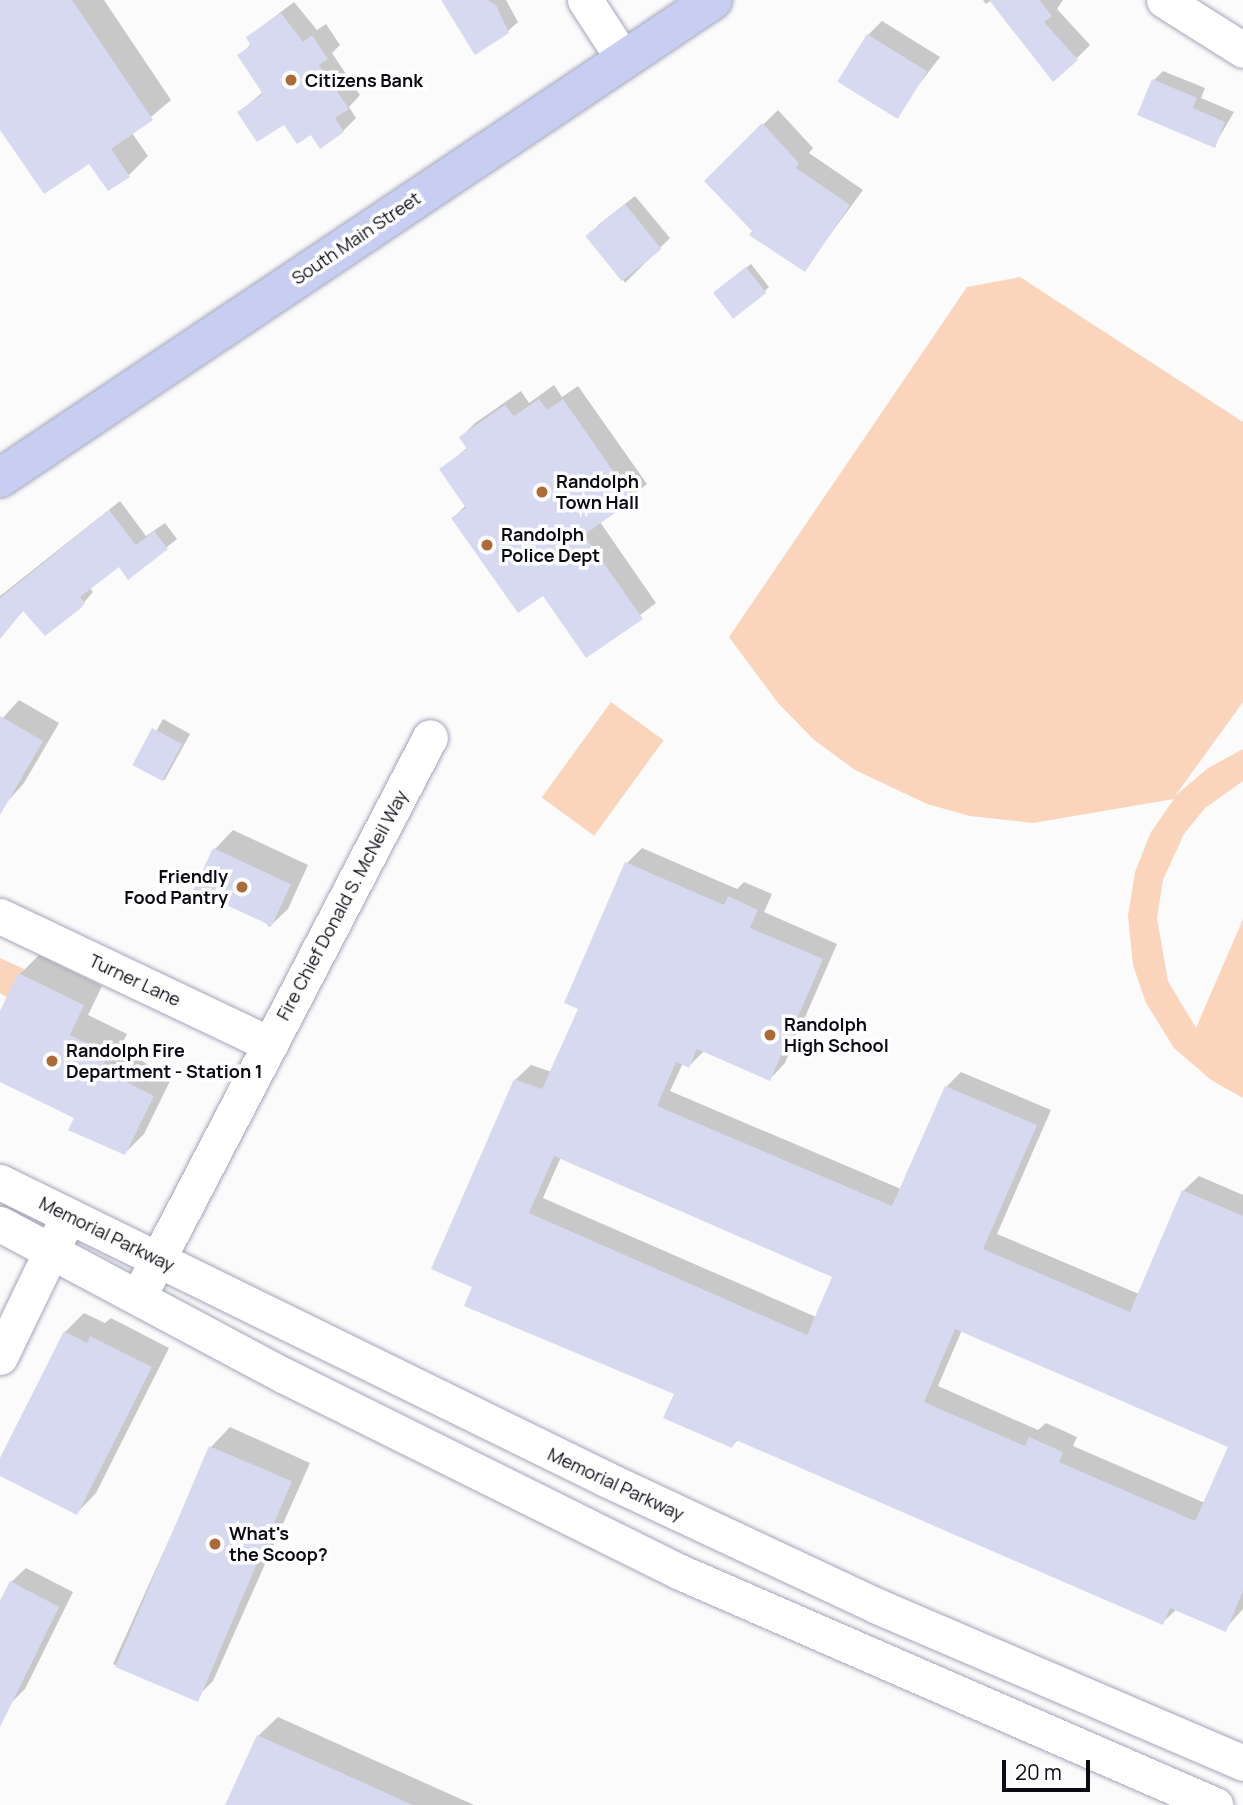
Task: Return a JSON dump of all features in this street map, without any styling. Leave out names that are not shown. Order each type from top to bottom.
[{"type":"main road","name":"South Main Street","points":[[0,478],[713,0]]},
{"type":"street","points":[[585,0],[624,60]]},
{"type":"street","points":[[1164,0],[1243,50]]},
{"type":"street","name":"Fire Chief Donald S. McNeil Way","points":[[138,1298],[430,737]]},
{"type":"street","name":"Turner Lane","points":[[0,916],[270,1044]]},
{"type":"street","name":"Memorial Parkway","points":[[0,1182],[573,1464],[877,1606],[1243,1763]]},
{"type":"street","points":[[0,1357],[69,1215]]},
{"type":"street","points":[[0,1224],[320,1394],[719,1590],[1215,1805]]},
{"type":"shaded area","points":[[1020,277],[1243,422],[1243,702],[1175,796],[1208,768],[1243,749],[1243,781],[1205,808],[1184,834],[1163,880],[1157,918],[1168,981],[1196,1028],[1243,919],[1243,1098],[1211,1080],[1174,1048],[1146,1003],[1133,965],[1128,916],[1135,872],[1151,832],[1174,799],[1033,823],[970,816],[927,804],[855,770],[814,740],[778,703],[729,637],[967,287]]},
{"type":"shaded area","points":[[611,702],[664,740],[594,836],[542,797]]},
{"type":"shaded area","points":[[0,958],[24,969],[7,997],[0,993]]},
{"type":"building","points":[[0,0],[72,0],[153,120],[111,149],[130,177],[108,191],[89,164],[44,194],[0,130]]},
{"type":"building","points":[[441,0],[487,0],[496,5],[509,33],[475,55]]},
{"type":"building","points":[[989,0],[1039,0],[1052,16],[1044,22],[1078,60],[1053,82]]},
{"type":"building","name":"Citizens Bank","points":[[281,13],[303,42],[312,35],[328,59],[319,65],[349,109],[335,118],[344,132],[320,149],[311,135],[297,144],[284,125],[257,142],[237,112],[263,94],[237,55],[251,46],[246,37]]},
{"type":"building","points":[[867,34],[927,72],[898,119],[837,81]]},
{"type":"building","points":[[1152,79],[1197,98],[1193,108],[1225,122],[1215,148],[1137,115]]},
{"type":"building","points":[[762,123],[799,163],[796,168],[850,205],[805,272],[749,235],[752,231],[704,181]]},
{"type":"building","points":[[625,204],[662,249],[622,281],[585,236]]},
{"type":"building","points":[[746,267],[766,293],[733,319],[713,293]]},
{"type":"building","points":[[539,399],[547,410],[563,399],[633,500],[584,535],[643,619],[586,658],[543,596],[518,613],[451,518],[466,508],[439,469],[467,449],[459,437],[505,405],[514,416]]},
{"type":"building","points":[[109,510],[136,545],[154,531],[168,549],[128,580],[119,567],[80,597],[85,603],[81,608],[45,636],[23,611],[0,639],[0,598]]},
{"type":"building","points":[[0,716],[43,741],[0,815]]},
{"type":"building","points":[[152,728],[182,744],[162,781],[132,765]]},
{"type":"building","name":"Friendly Food Pantry","points":[[213,848],[291,884],[272,926],[194,890]]},
{"type":"building","points":[[625,862],[724,905],[728,896],[758,910],[750,928],[823,959],[770,1081],[697,1049],[689,1068],[676,1062],[657,1106],[892,1206],[945,1086],[1037,1125],[983,1249],[1130,1312],[1182,1190],[1243,1216],[1243,1591],[1226,1632],[1170,1608],[1163,1625],[736,1440],[732,1448],[663,1418],[674,1394],[464,1306],[472,1287],[431,1269],[514,1079],[542,1089],[578,1009],[564,1003]],"holes":[[[554,1156],[832,1277],[807,1335],[529,1213]],[[955,1329],[1228,1447],[1195,1521],[1059,1462],[1063,1452],[1029,1437],[1025,1446],[924,1402]]]},
{"type":"building","name":"Randolph Fire Department - Station 1","points":[[18,973],[84,1005],[70,1035],[109,1054],[101,1069],[154,1096],[125,1155],[68,1130],[74,1118],[0,1082],[0,1011]]},
{"type":"building","points":[[64,1331],[87,1343],[90,1336],[152,1367],[77,1515],[0,1476],[0,1458]]},
{"type":"building","points":[[209,1446],[292,1481],[198,1702],[115,1667]]},
{"type":"building","points":[[10,1581],[59,1607],[0,1727],[0,1601]]},
{"type":"building","points":[[257,1735],[413,1805],[225,1805]]},
{"type":"place","name":"Citizens Bank","points":[[291,80]]},
{"type":"place","name":"Randolph Town Hall","points":[[542,492]]},
{"type":"place","name":"Randolph Police Dept","points":[[487,545]]},
{"type":"place","name":"Friendly Food Pantry","points":[[242,887]]},
{"type":"place","name":"Randolph High School","points":[[770,1035]]},
{"type":"place","name":"Randolph Fire Department - Station 1","points":[[52,1061]]},
{"type":"place","name":"What's the Scoop?","points":[[215,1544]]}]
